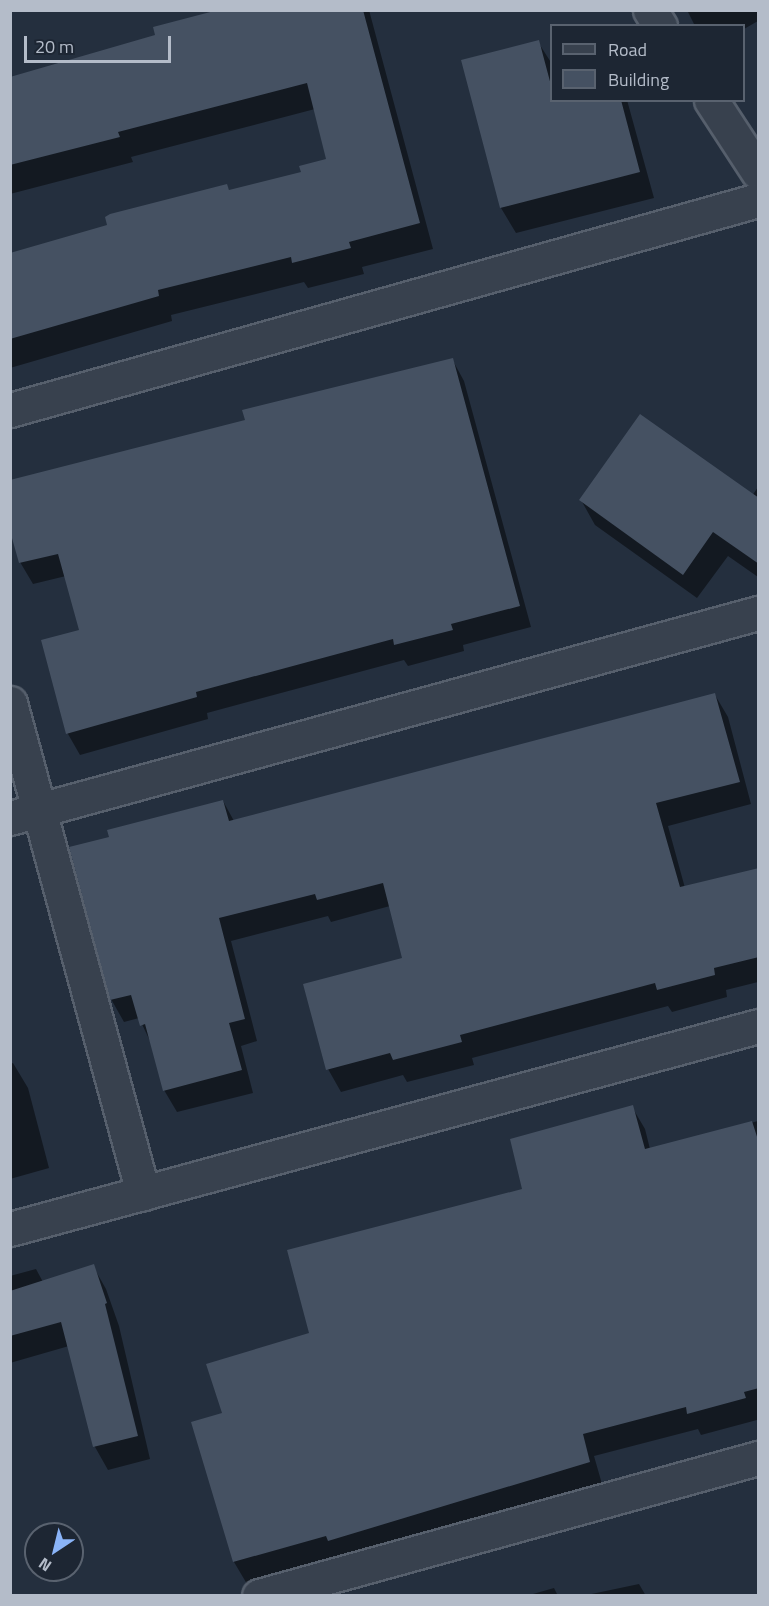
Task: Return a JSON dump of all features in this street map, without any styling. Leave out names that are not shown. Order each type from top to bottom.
[{"type":"street","points":[[650,10],[659,24]]},
{"type":"street","points":[[712,102],[759,172]]},
{"type":"street","points":[[10,410],[759,200]]},
{"type":"street","points":[[24,814],[759,613]]},
{"type":"street","points":[[10,703],[24,814],[143,1193]]},
{"type":"street","points":[[10,1229],[759,1026]]},
{"type":"street","points":[[259,1596],[759,1458]]},
{"type":"building","points":[[218,10],[363,10],[420,223],[349,242],[351,248],[292,263],[291,257],[158,290],[159,296],[10,339],[10,253],[107,225],[105,217],[110,214],[227,184],[229,190],[301,172],[299,166],[326,159],[307,83],[118,132],[120,137],[10,165],[10,77],[155,35],[153,27]]},
{"type":"building","points":[[539,40],[550,81],[550,102],[622,102],[640,172],[500,208],[461,60]]},
{"type":"building","points":[[453,358],[520,606],[451,624],[453,630],[394,645],[393,639],[196,692],[197,697],[66,734],[41,640],[79,630],[58,554],[19,563],[10,531],[10,480],[245,420],[242,410]]},
{"type":"building","points":[[640,414],[759,498],[759,564],[713,532],[683,575],[579,500]]},
{"type":"building","points":[[715,693],[740,782],[656,803],[680,887],[759,868],[759,957],[714,968],[715,975],[657,990],[655,983],[460,1035],[462,1042],[393,1060],[390,1053],[326,1070],[303,984],[402,958],[383,883],[317,900],[315,894],[219,918],[245,1019],[229,1023],[242,1070],[163,1091],[145,1024],[140,1026],[131,995],[110,1000],[69,847],[109,837],[107,830],[223,800],[229,821]]},
{"type":"building","points":[[633,1105],[645,1149],[752,1121],[759,1143],[759,1388],[744,1392],[746,1398],[687,1414],[686,1407],[583,1434],[590,1462],[328,1541],[326,1536],[233,1562],[191,1422],[222,1413],[206,1364],[309,1333],[287,1250],[522,1189],[510,1139]]},
{"type":"building","points":[[94,1264],[107,1303],[105,1304],[138,1436],[93,1447],[61,1322],[10,1336],[10,1291]]}]
